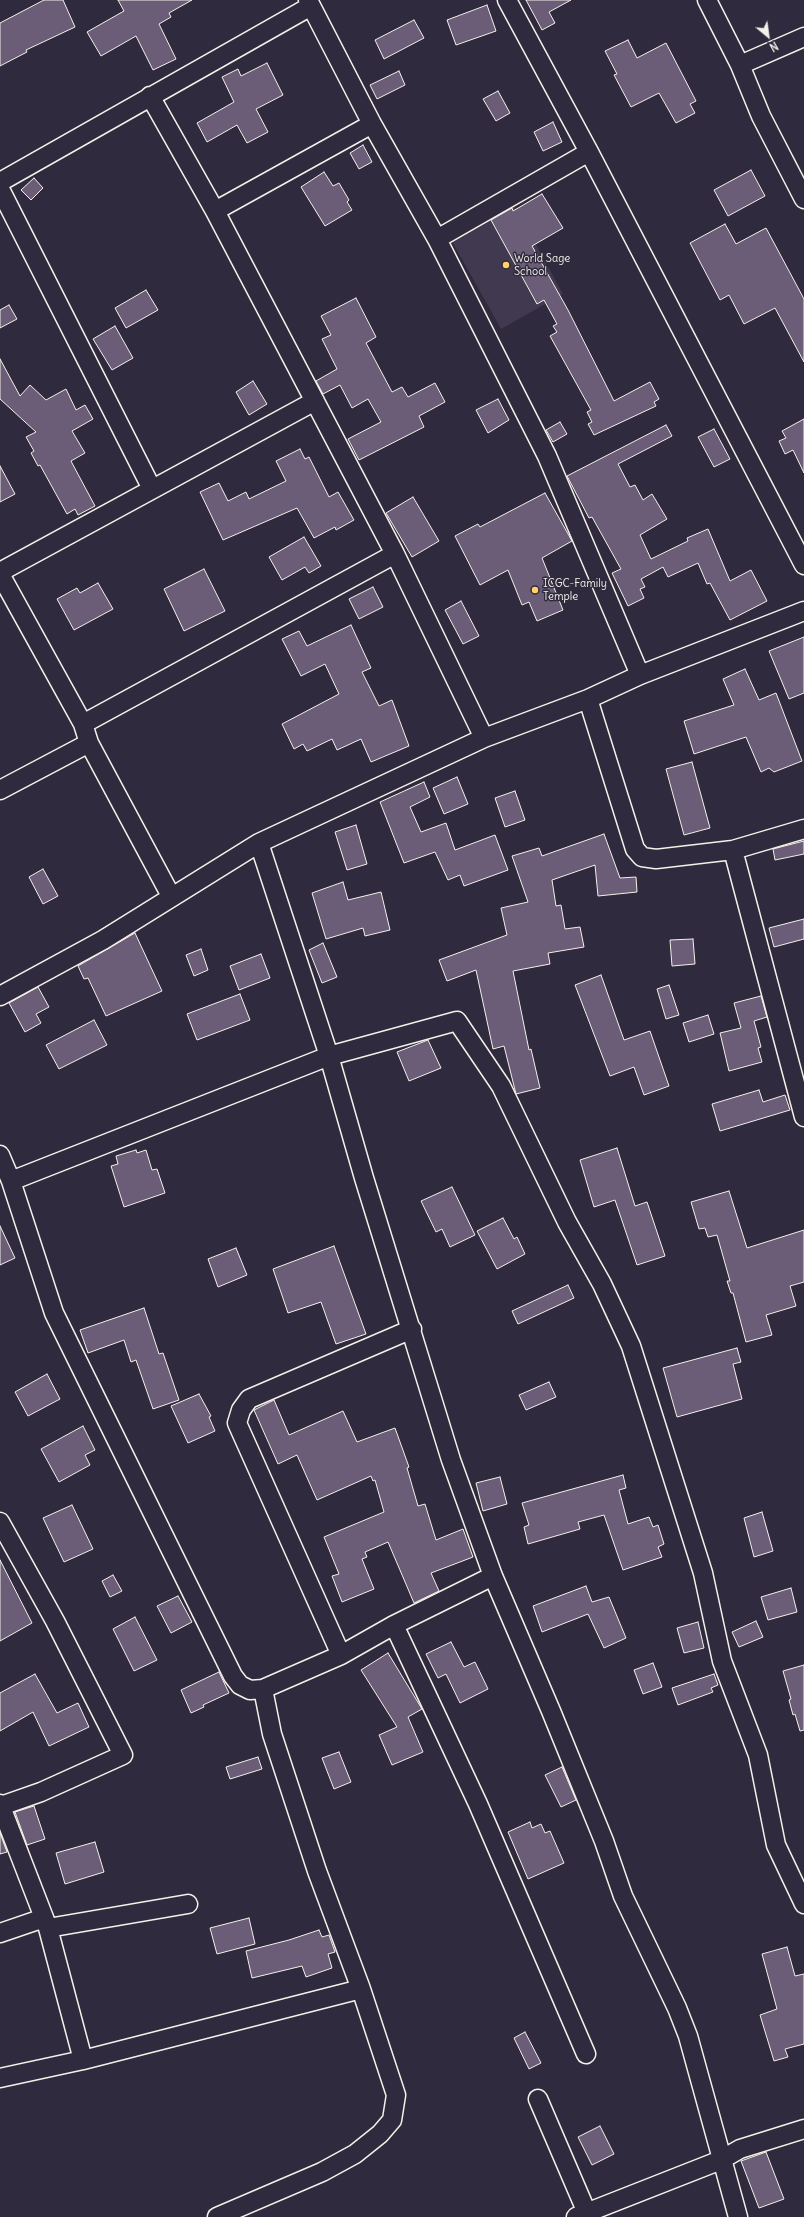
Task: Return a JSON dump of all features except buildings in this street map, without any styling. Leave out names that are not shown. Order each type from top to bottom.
[{"type":"street","points":[[507,0],[589,152],[804,566]]},
{"type":"street","points":[[707,0],[740,65],[761,116],[804,199]]},
{"type":"street","points":[[0,182],[309,3],[372,124],[437,239],[547,456],[640,675]]},
{"type":"street","points":[[740,65],[804,37]]},
{"type":"street","points":[[150,96],[215,211],[395,554],[484,738]]},
{"type":"street","points":[[215,211],[372,124]]},
{"type":"street","points":[[437,239],[589,152]]},
{"type":"street","points":[[0,189],[152,489]]},
{"type":"street","points":[[171,896],[89,743],[83,724],[0,573],[315,401]]},
{"type":"street","points":[[83,724],[395,554]]},
{"type":"street","points":[[0,996],[103,940],[171,896],[260,843],[484,738],[588,699],[640,675],[804,611]]},
{"type":"street","points":[[588,699],[635,849],[642,857],[656,859],[733,850],[804,829]]},
{"type":"street","points":[[0,790],[89,743]]},
{"type":"street","points":[[260,843],[329,1056],[364,1178],[412,1329],[451,1460],[493,1576],[604,1841],[623,1896],[677,2008],[688,2036],[721,2160],[738,2217]]},
{"type":"street","points":[[733,850],[804,1117]]},
{"type":"street","points":[[11,1181],[329,1056],[457,1021],[501,1086],[567,1222],[602,1284],[631,1346],[703,1573],[722,1661],[758,1755],[776,1845],[804,1904]]},
{"type":"street","points":[[0,1155],[11,1181],[54,1313],[233,1676],[240,1684],[250,1690],[263,1689],[341,1655],[394,1625],[493,1576]]},
{"type":"street","points":[[341,1655],[237,1423],[241,1410],[249,1399],[412,1329]]},
{"type":"street","points":[[0,1522],[55,1621],[123,1755],[41,1792],[0,1805],[46,1923],[83,2060]]},
{"type":"street","points":[[394,1625],[478,1804],[586,2054]]},
{"type":"street","points":[[216,2217],[322,2172],[355,2154],[380,2134],[392,2120],[396,2095],[361,1988],[317,1871],[272,1734],[263,1689]]},
{"type":"street","points":[[0,1933],[46,1923],[188,1904]]},
{"type":"street","points":[[0,2078],[83,2060],[361,1988]]},
{"type":"street","points":[[538,2099],[582,2215],[721,2160],[740,2149],[804,2129]]},
{"type":"shaded area","name":"World Sage School","points":[[512,201],[563,294],[501,329],[449,236]]},
{"type":"place","name":"World Sage School","points":[[506,265]]},
{"type":"place","name":"ICGC-Family Temple","points":[[535,590]]}]
